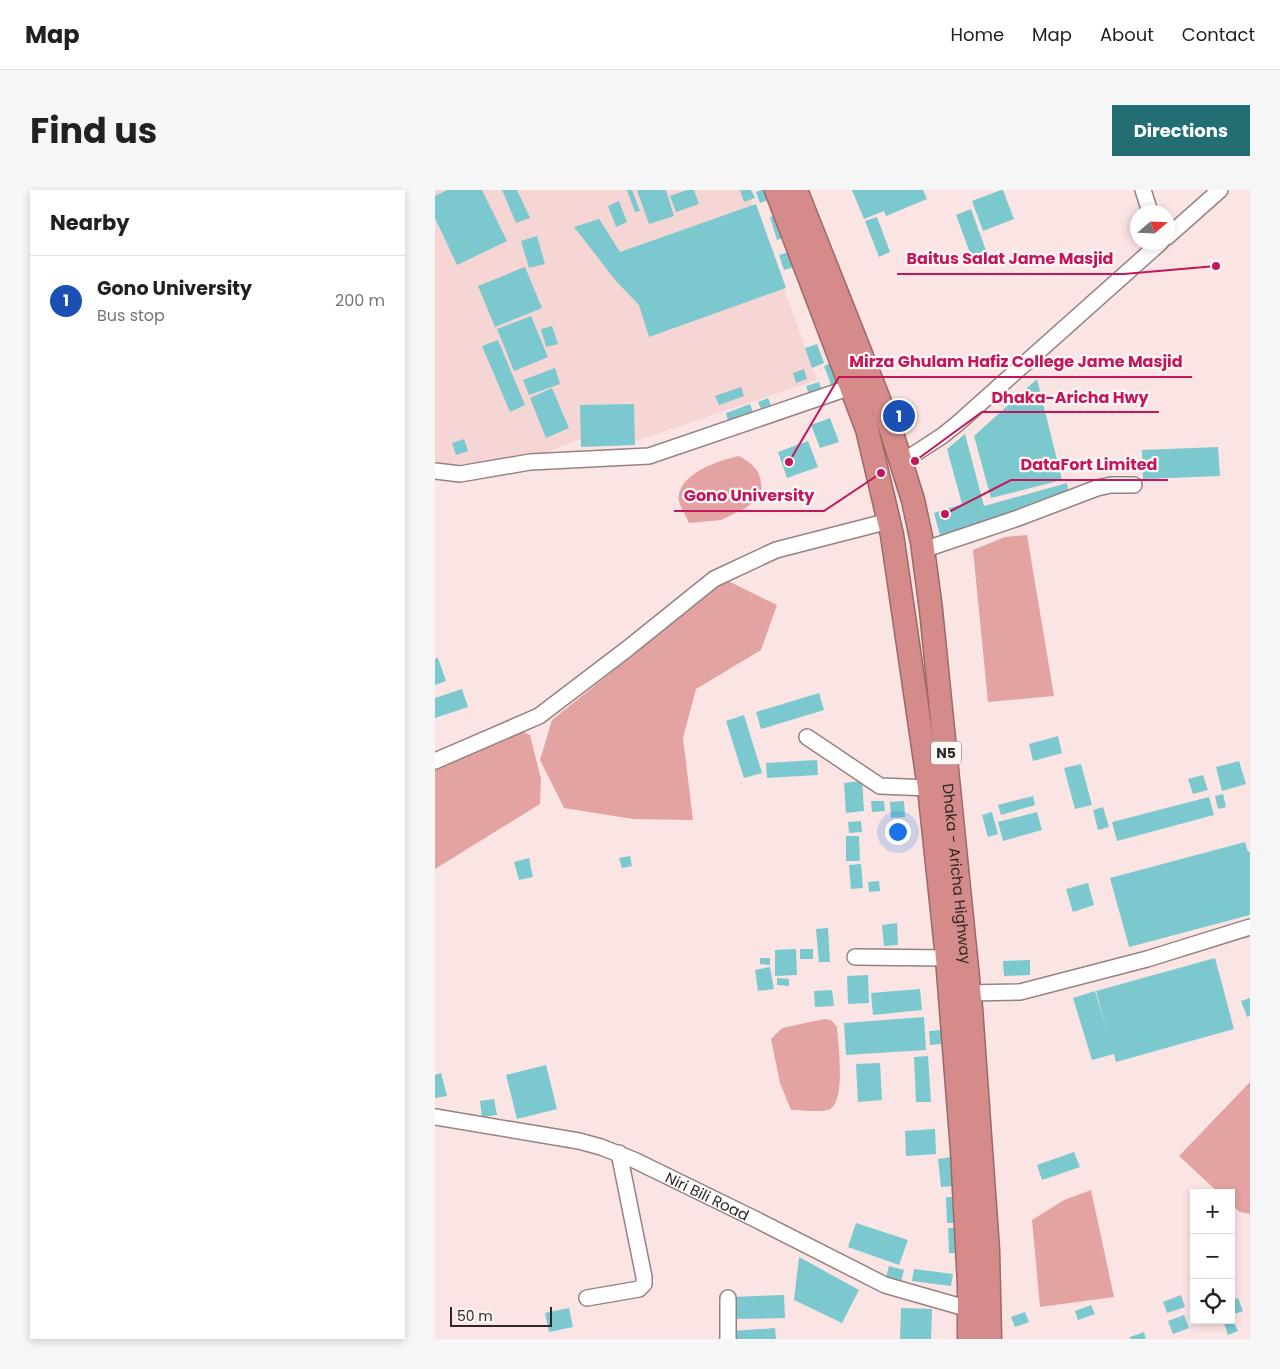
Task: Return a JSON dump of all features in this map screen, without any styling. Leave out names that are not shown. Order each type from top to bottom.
[{"type":"highway","name":"N5","points":[[776,190],[867,429],[889,521],[929,788],[947,958],[963,1150],[969,1339]]},
{"type":"highway","name":"Dhaka - Aricha Highway","points":[[796,190],[869,371],[913,500],[923,550],[931,610],[969,993],[988,1250],[990,1339]]},
{"type":"street","points":[[1143,190],[1148,205]]},
{"type":"street","points":[[1175,230],[1220,190]]},
{"type":"street","points":[[901,462],[942,436],[957,424],[1152,250]]},
{"type":"street","points":[[435,471],[460,474],[530,462],[649,456],[851,387]]},
{"type":"street","points":[[923,550],[1018,518],[1097,488],[1134,484]]},
{"type":"street","points":[[435,761],[539,716],[627,650],[714,579],[776,550],[889,521]]},
{"type":"street","points":[[807,736],[880,786],[929,788]]},
{"type":"street","points":[[969,993],[1019,992],[1147,959],[1250,927]]},
{"type":"street","points":[[855,956],[947,958]]},
{"type":"street","name":"Niri Bili Road","points":[[435,1117],[579,1141],[619,1153],[885,1285],[969,1309]]},
{"type":"street","points":[[587,1298],[639,1289],[644,1284],[619,1153]]},
{"type":"street","points":[[728,1298],[728,1339]]},
{"type":"shaded area","points":[[435,190],[748,190],[817,380],[636,441],[590,435],[521,463],[435,479]]},
{"type":"shaded area","points":[[739,456],[751,464],[758,472],[762,495],[746,508],[721,520],[689,523],[679,501],[680,492],[684,484],[700,470]]},
{"type":"shaded area","points":[[1027,535],[1054,696],[988,702],[973,550],[1005,537]]},
{"type":"shaded area","points":[[726,580],[777,605],[761,650],[696,689],[683,738],[693,820],[633,819],[564,808],[540,760],[552,720]]},
{"type":"shaded area","points":[[518,729],[530,735],[541,779],[540,804],[435,869],[435,765]]},
{"type":"shaded area","points":[[824,1019],[831,1020],[837,1027],[840,1084],[835,1104],[830,1109],[822,1111],[791,1110],[780,1083],[771,1039],[782,1028]]},
{"type":"shaded area","points":[[1250,1082],[1250,1214],[1240,1212],[1235,1208],[1235,1189],[1215,1189],[1179,1156]]},
{"type":"shaded area","points":[[1091,1190],[1114,1297],[1040,1307],[1032,1220],[1064,1200]]},
{"type":"building","points":[[447,190],[482,190],[507,241],[457,265],[435,218],[435,196]]},
{"type":"building","points":[[502,190],[517,190],[530,218],[516,223]]},
{"type":"building","points":[[627,190],[632,190],[640,211],[635,212]]},
{"type":"building","points":[[637,190],[666,190],[674,216],[649,224]]},
{"type":"building","points":[[687,190],[694,190],[699,204],[676,212],[670,196]]},
{"type":"building","points":[[740,190],[751,190],[755,198],[744,202]]},
{"type":"building","points":[[765,190],[768,200],[760,203],[756,192]]},
{"type":"building","points":[[852,190],[923,190],[927,199],[886,216],[884,211],[864,219]]},
{"type":"building","points":[[1003,190],[1014,219],[983,231],[972,201]]},
{"type":"building","points":[[619,201],[627,222],[616,227],[608,206]]},
{"type":"building","points":[[756,204],[786,288],[649,337],[639,305],[616,281],[574,227],[599,219],[620,252]]},
{"type":"building","points":[[971,209],[988,256],[973,261],[956,215]]},
{"type":"building","points":[[781,214],[788,236],[777,240],[770,217]]},
{"type":"building","points":[[877,217],[890,252],[879,257],[865,221]]},
{"type":"building","points":[[537,236],[545,264],[529,268],[521,241]]},
{"type":"building","points":[[789,252],[794,267],[784,270],[779,255]]},
{"type":"building","points":[[525,267],[542,308],[495,327],[478,286]]},
{"type":"building","points":[[531,316],[548,357],[514,371],[497,329]]},
{"type":"building","points":[[552,326],[558,344],[546,347],[541,329]]},
{"type":"building","points":[[498,340],[525,405],[510,412],[482,346]]},
{"type":"building","points":[[817,344],[824,363],[812,368],[805,348]]},
{"type":"building","points":[[831,363],[840,387],[833,390],[824,366]]},
{"type":"building","points":[[555,368],[560,384],[529,395],[523,380]]},
{"type":"building","points":[[804,369],[807,379],[796,383],[793,373]]},
{"type":"building","points":[[1037,379],[1062,480],[991,498],[974,436]]},
{"type":"building","points":[[819,382],[822,390],[809,394],[806,386]]},
{"type":"building","points":[[741,387],[744,396],[719,405],[715,396]]},
{"type":"building","points":[[552,388],[569,428],[546,438],[530,398]]},
{"type":"building","points":[[768,398],[771,405],[761,409],[758,402]]},
{"type":"building","points":[[634,404],[635,445],[581,447],[580,405]]},
{"type":"building","points":[[750,404],[753,412],[728,421],[726,413]]},
{"type":"building","points":[[830,418],[839,442],[820,448],[811,425]]},
{"type":"building","points":[[965,434],[984,506],[1067,483],[1069,496],[940,535],[934,513],[962,504],[947,449]]},
{"type":"building","points":[[464,439],[468,451],[456,455],[452,443]]},
{"type":"building","points":[[808,441],[818,467],[787,478],[778,452]]},
{"type":"building","points":[[1218,447],[1220,476],[1143,479],[1142,450]]},
{"type":"building","points":[[438,658],[446,681],[435,685],[435,659]]},
{"type":"building","points":[[462,689],[468,707],[435,718],[435,698]]},
{"type":"building","points":[[819,693],[824,710],[761,729],[756,712]]},
{"type":"building","points":[[744,715],[762,773],[744,778],[726,721]]},
{"type":"building","points":[[1058,736],[1062,753],[1033,761],[1029,744]]},
{"type":"building","points":[[817,760],[818,775],[767,778],[766,763]]},
{"type":"building","points":[[1239,761],[1246,784],[1222,791],[1216,767]]},
{"type":"building","points":[[1081,764],[1092,805],[1075,809],[1064,768]]},
{"type":"building","points":[[1203,775],[1208,790],[1193,794],[1188,779]]},
{"type":"building","points":[[862,781],[864,811],[846,813],[844,783]]},
{"type":"building","points":[[1223,794],[1226,807],[1218,809],[1215,796]]},
{"type":"building","points":[[1033,796],[1035,805],[1001,815],[998,805]]},
{"type":"building","points":[[1209,797],[1214,815],[1117,841],[1112,822]]},
{"type":"building","points":[[871,801],[884,801],[885,811],[872,812]]},
{"type":"building","points":[[904,801],[905,817],[891,818],[890,802]]},
{"type":"building","points":[[1103,807],[1109,827],[1098,830],[1093,810]]},
{"type":"building","points":[[992,812],[998,834],[988,837],[982,815]]},
{"type":"building","points":[[1037,812],[1042,830],[1003,841],[998,822]]},
{"type":"building","points":[[861,821],[862,832],[849,833],[848,822]]},
{"type":"building","points":[[846,836],[859,836],[860,861],[846,861]]},
{"type":"building","points":[[1245,842],[1248,852],[1250,851],[1250,915],[1129,947],[1110,878]]},
{"type":"building","points":[[630,856],[632,866],[622,868],[619,858]]},
{"type":"building","points":[[529,858],[533,877],[519,880],[514,862]]},
{"type":"building","points":[[861,864],[863,888],[851,889],[849,865]]},
{"type":"building","points":[[879,881],[880,891],[869,892],[868,882]]},
{"type":"building","points":[[1088,883],[1094,905],[1073,912],[1066,889]]},
{"type":"building","points":[[897,923],[898,945],[884,946],[882,925]]},
{"type":"building","points":[[828,928],[830,962],[819,962],[816,929]]},
{"type":"building","points":[[796,949],[797,975],[775,976],[775,950]]},
{"type":"building","points":[[800,949],[813,949],[813,959],[800,959]]},
{"type":"building","points":[[760,958],[770,958],[770,965],[760,964]]},
{"type":"building","points":[[1215,958],[1234,1029],[1116,1062],[1114,1054],[1092,1060],[1073,998],[1095,991],[1107,1031],[1096,991]]},
{"type":"building","points":[[1030,960],[1030,975],[1004,976],[1003,961]]},
{"type":"building","points":[[770,967],[774,989],[758,991],[755,970]]},
{"type":"building","points":[[868,975],[869,1003],[848,1004],[847,976]]},
{"type":"building","points":[[777,978],[789,979],[789,986],[777,985]]},
{"type":"building","points":[[920,989],[922,1010],[873,1015],[871,993]]},
{"type":"building","points":[[832,990],[834,1006],[815,1007],[814,991]]},
{"type":"building","points":[[1250,998],[1250,1016],[1247,1017],[1241,1001]]},
{"type":"building","points":[[924,1017],[926,1050],[846,1055],[844,1023]]},
{"type":"building","points":[[953,1029],[954,1043],[930,1045],[929,1031]]},
{"type":"building","points":[[928,1056],[931,1102],[916,1102],[914,1057]]},
{"type":"building","points":[[880,1063],[882,1100],[858,1102],[856,1064]]},
{"type":"building","points":[[546,1065],[557,1109],[517,1119],[506,1075]]},
{"type":"building","points":[[441,1073],[447,1096],[435,1098],[435,1075]]},
{"type":"building","points":[[494,1099],[497,1115],[482,1117],[480,1101]]},
{"type":"building","points":[[935,1129],[936,1154],[906,1156],[905,1131]]},
{"type":"building","points":[[1074,1152],[1080,1167],[1042,1180],[1037,1165]]},
{"type":"building","points":[[951,1157],[953,1186],[941,1187],[938,1159]]},
{"type":"building","points":[[946,1197],[958,1197],[959,1223],[947,1223]]},
{"type":"building","points":[[856,1223],[908,1240],[899,1265],[848,1247]]},
{"type":"building","points":[[948,1228],[964,1228],[964,1253],[949,1253]]},
{"type":"building","points":[[799,1257],[859,1290],[842,1323],[794,1300]]},
{"type":"building","points":[[889,1266],[904,1270],[900,1285],[885,1281]]},
{"type":"building","points":[[914,1269],[953,1274],[951,1286],[912,1281]]},
{"type":"building","points":[[784,1295],[785,1318],[732,1319],[731,1297]]},
{"type":"building","points":[[1181,1295],[1185,1307],[1167,1313],[1163,1302]]},
{"type":"building","points":[[1238,1298],[1243,1311],[1235,1314],[1235,1299]]},
{"type":"building","points":[[1091,1305],[1095,1314],[1078,1320],[1075,1311]]},
{"type":"building","points":[[569,1308],[573,1327],[549,1332],[545,1313]]},
{"type":"building","points":[[901,1308],[932,1309],[931,1339],[900,1339]]},
{"type":"building","points":[[1025,1312],[1029,1322],[1015,1327],[1011,1317]]},
{"type":"building","points":[[1184,1315],[1189,1328],[1173,1334],[1168,1321]]},
{"type":"building","points":[[1224,1324],[1235,1324],[1238,1331],[1228,1335]]},
{"type":"building","points":[[775,1328],[776,1339],[732,1339],[731,1331]]},
{"type":"building","points":[[1144,1332],[1146,1339],[1130,1339],[1130,1337]]},
{"type":"place","name":"Baitus Salat Jame Masjid","points":[[1216,266]]},
{"type":"place","name":"Gono University","points":[[899,416]]},
{"type":"place","name":"Dhaka-Aricha Hwy","points":[[915,461]]},
{"type":"place","name":"Mirza Ghulam Hafiz College Jame Masjid","points":[[789,462]]},
{"type":"place","name":"Gono University","points":[[881,473]]},
{"type":"place","name":"DataFort Limited","points":[[945,514]]}]
